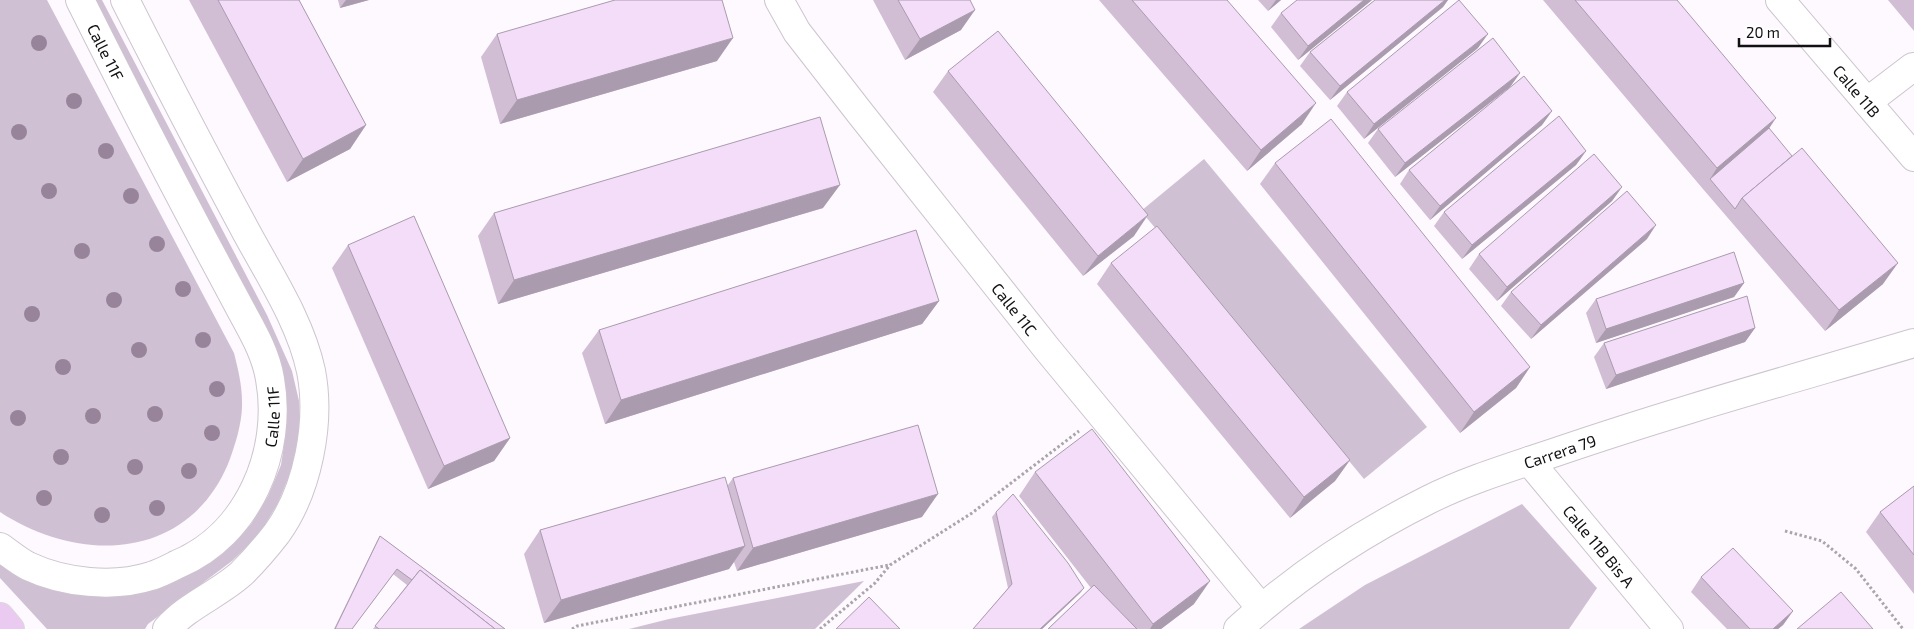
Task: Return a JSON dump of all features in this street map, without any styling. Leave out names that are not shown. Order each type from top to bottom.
[{"type":"main road","points":[[0,618],[10,629]]},
{"type":"street","name":"Calle 11F","points":[[0,548],[28,566],[68,580],[110,583],[151,576],[186,561],[216,541],[240,514],[260,479],[270,449],[274,412],[270,378],[260,345],[163,164],[80,0]]},
{"type":"street","points":[[125,0],[297,327],[311,371],[314,413],[310,453],[298,495],[277,532],[242,573],[198,603],[166,629]]},
{"type":"street","name":"Calle 11C","points":[[779,0],[797,32],[1048,350],[1261,608]]},
{"type":"street","name":"Calle 11B","points":[[1780,0],[1914,158]]},
{"type":"street","points":[[1867,102],[1913,66]]},
{"type":"street","name":"Carrera 79","points":[[1238,629],[1261,608],[1364,536],[1429,500],[1464,485],[1490,474],[1617,430],[1914,343]]},
{"type":"street","name":"Calle 11B Bis A","points":[[1529,461],[1670,629]]},
{"type":"path","points":[[820,629],[875,583],[890,565],[972,513],[1081,429]]},
{"type":"path","points":[[1785,531],[1822,541],[1856,569],[1903,629]]},
{"type":"path","points":[[572,629],[577,626],[890,565]]},
{"type":"shaded area","points":[[0,0],[47,0],[234,353],[241,383],[242,409],[236,441],[228,464],[210,496],[186,520],[159,536],[128,544],[96,545],[63,540],[31,529],[0,512]]},
{"type":"shaded area","points":[[91,0],[102,0],[267,315],[292,371],[299,401],[301,434],[292,469],[278,503],[259,535],[232,561],[148,624],[145,629],[47,629],[0,578],[0,564],[75,588],[225,550],[251,524],[268,496],[281,465],[286,431],[285,402]]},
{"type":"shaded area","points":[[1204,159],[1427,427],[1364,479],[1141,211]]},
{"type":"shaded area","points":[[1522,504],[1597,588],[1569,629],[1299,629],[1365,585]]},
{"type":"shaded area","points":[[864,581],[815,629],[629,629],[669,619]]},
{"type":"building","points":[[218,0],[299,0],[366,125],[303,159]]},
{"type":"building","points":[[615,0],[722,0],[733,38],[517,100],[497,34]]},
{"type":"building","points":[[898,0],[970,0],[975,10],[920,39]]},
{"type":"building","points":[[1132,0],[1227,0],[1316,103],[1261,150]]},
{"type":"building","points":[[1297,0],[1364,0],[1308,46],[1281,13]]},
{"type":"building","points":[[1375,0],[1445,0],[1340,86],[1310,52]]},
{"type":"building","points":[[1459,0],[1488,34],[1374,124],[1347,92]]},
{"type":"building","points":[[1575,0],[1677,0],[1776,118],[1717,168]]},
{"type":"building","points":[[998,31],[1148,215],[1098,256],[948,71]]},
{"type":"building","points":[[1493,38],[1520,73],[1405,163],[1378,129]]},
{"type":"building","points":[[1524,76],[1552,111],[1440,206],[1409,170]]},
{"type":"building","points":[[1559,116],[1586,151],[1472,245],[1444,212]]},
{"type":"building","points":[[820,117],[840,185],[514,280],[494,213]]},
{"type":"building","points":[[1331,119],[1530,367],[1474,412],[1275,163]]},
{"type":"building","points":[[1769,128],[1792,156],[1742,198],[1735,209],[1710,179]]},
{"type":"building","points":[[1802,148],[1898,263],[1839,310],[1742,198]]},
{"type":"building","points":[[1594,154],[1622,187],[1507,287],[1479,254]]},
{"type":"building","points":[[1627,191],[1656,225],[1541,325],[1511,292]]},
{"type":"building","points":[[414,216],[510,438],[444,466],[348,245]]},
{"type":"building","points":[[1157,226],[1350,460],[1304,497],[1111,263]]},
{"type":"building","points":[[916,230],[939,301],[621,400],[599,330]]},
{"type":"building","points":[[1734,252],[1744,283],[1606,329],[1596,299]]},
{"type":"building","points":[[1747,296],[1755,328],[1616,375],[1604,343]]},
{"type":"building","points":[[918,425],[938,494],[753,548],[733,478]]},
{"type":"building","points":[[1092,429],[1210,581],[1153,624],[1035,472]]},
{"type":"building","points":[[725,477],[745,546],[561,600],[540,530]]},
{"type":"building","points":[[1914,486],[1914,555],[1880,512]]},
{"type":"building","points":[[1013,494],[1068,563],[1084,588],[1040,629],[973,629],[1012,584],[996,512]]},
{"type":"building","points":[[380,536],[505,629],[495,629],[420,570],[412,580],[397,569],[352,629],[335,629]]},
{"type":"building","points":[[1733,548],[1793,611],[1773,629],[1750,629],[1701,577]]},
{"type":"building","points":[[420,570],[495,629],[379,629],[375,626]]},
{"type":"building","points":[[1094,585],[1137,629],[1048,629]]},
{"type":"building","points":[[1841,592],[1873,629],[1797,629]]},
{"type":"building","points":[[869,597],[900,629],[836,629]]}]
